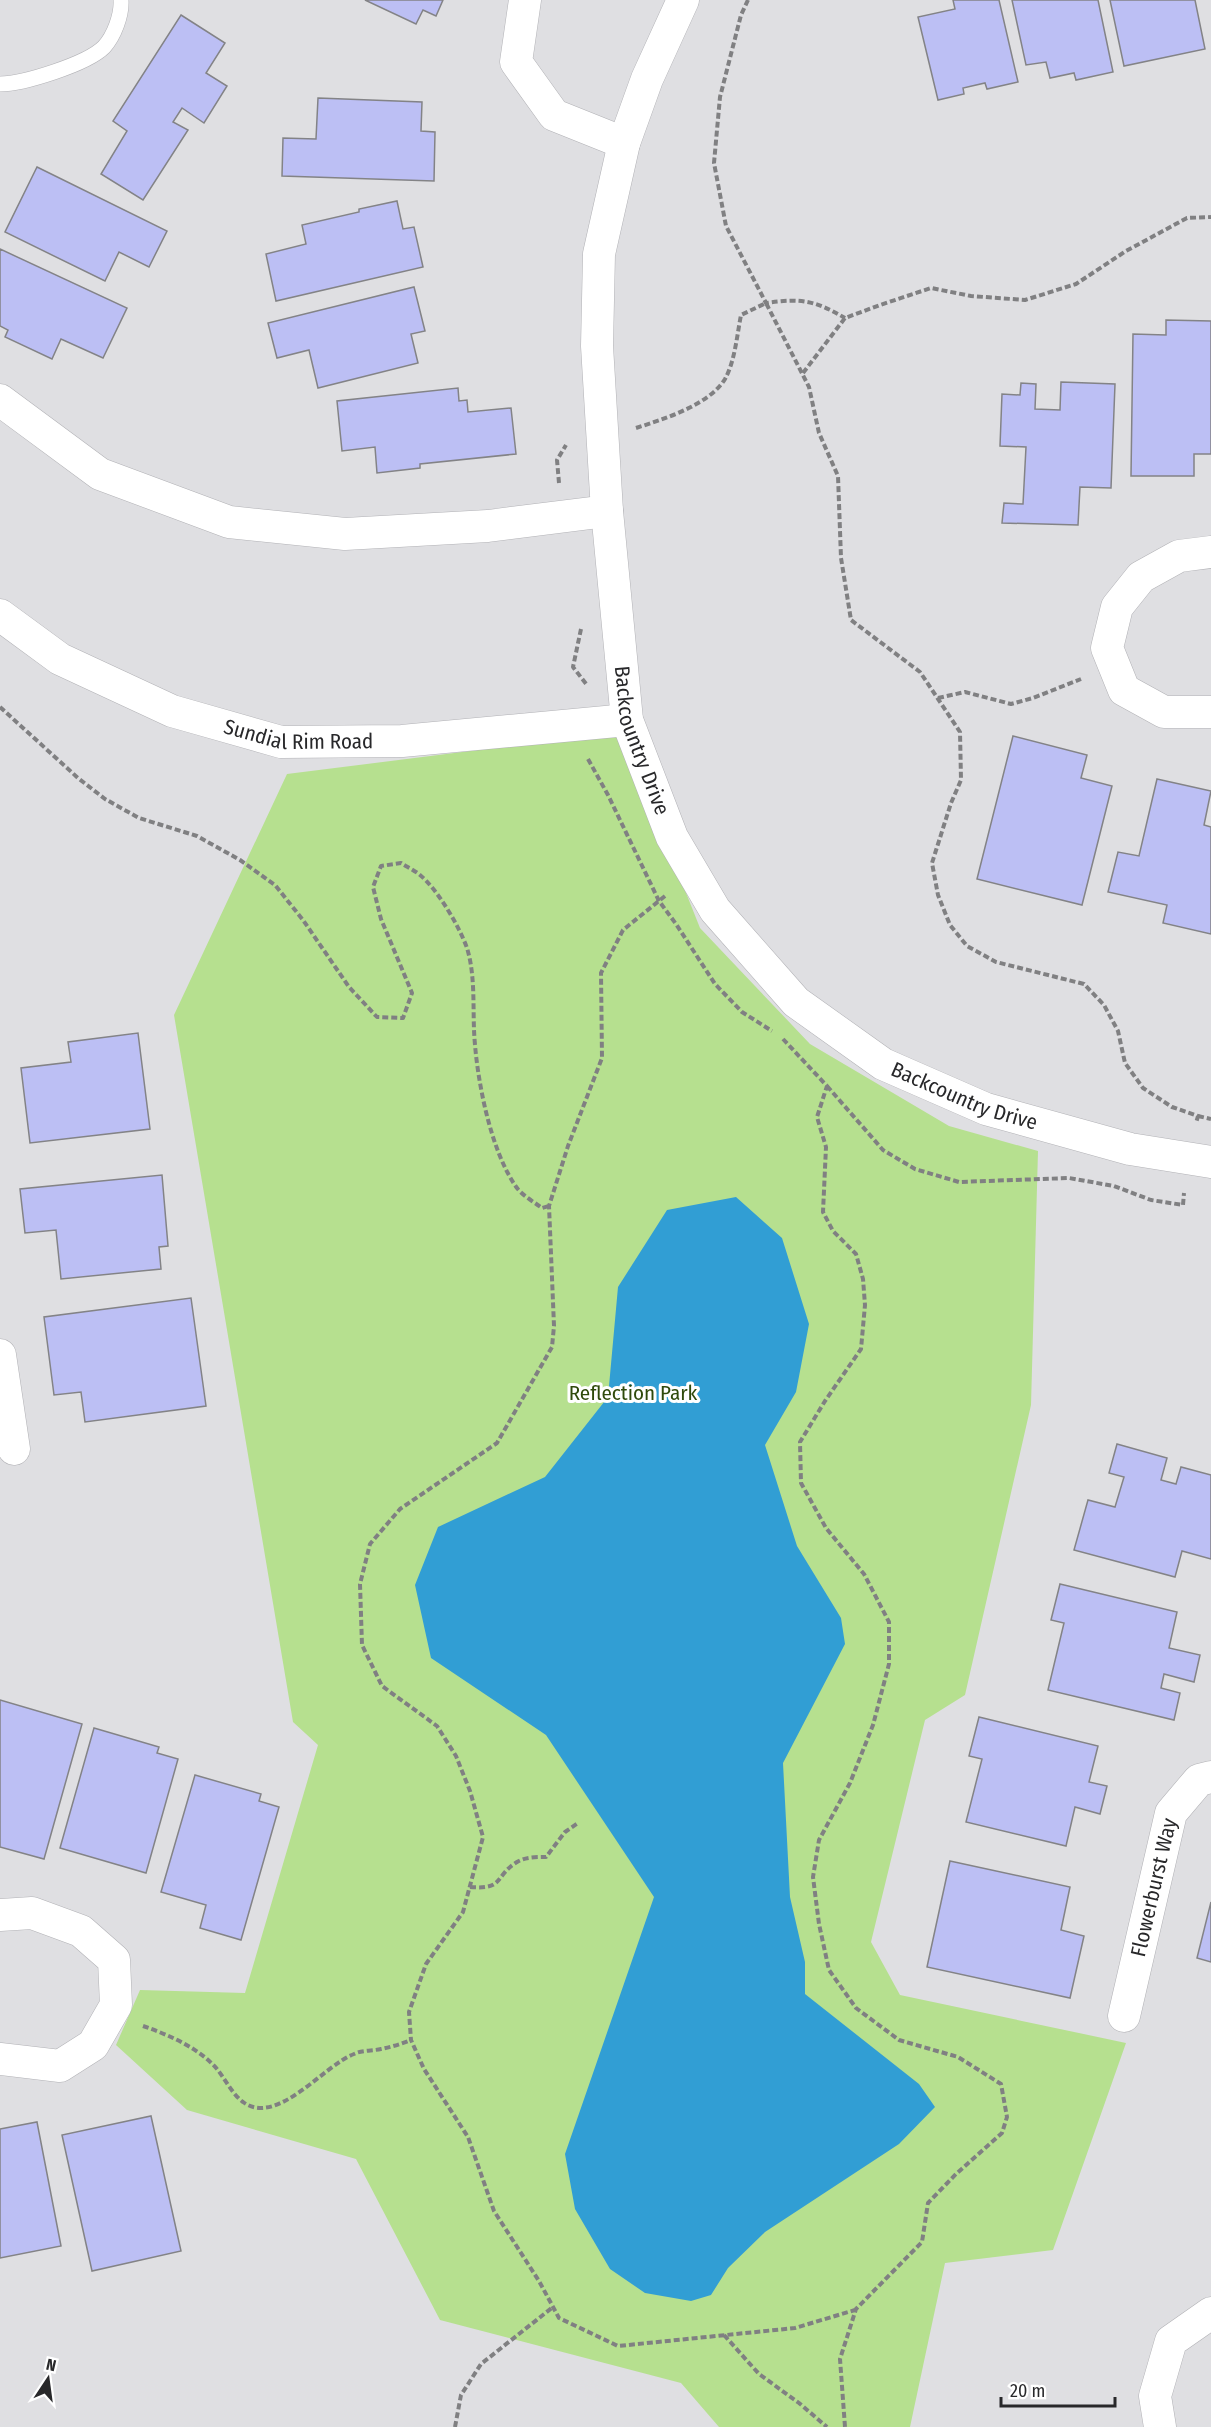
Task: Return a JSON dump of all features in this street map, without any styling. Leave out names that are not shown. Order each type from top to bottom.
[{"type":"street","points":[[525,0],[516,62],[554,116],[624,143]]},
{"type":"street","name":"Backcountry Drive","points":[[683,0],[647,79],[624,143],[599,254],[597,346],[607,511],[627,720],[672,837],[715,910],[796,1002],[884,1064],[986,1109],[1130,1149],[1200,1160]]},
{"type":"street","points":[[0,400],[100,474],[229,522],[345,534],[488,526],[607,511]]},
{"type":"street","points":[[1211,552],[1179,556],[1141,576],[1117,607],[1107,648],[1124,690],[1164,712],[1211,712]]},
{"type":"street","name":"Sundial Rim Road","points":[[0,615],[60,659],[171,711],[281,742],[402,741],[627,720]]},
{"type":"street","points":[[0,1355],[14,1449]]},
{"type":"street","name":"Flowerburst Way","points":[[1124,2016],[1171,1813],[1199,1780],[1211,1777]]},
{"type":"street","points":[[0,1915],[32,1913],[81,1931],[114,1960],[116,2005],[93,2045],[60,2066],[0,2059]]},
{"type":"street","points":[[1160,2427],[1155,2396],[1171,2341],[1211,2313]]},
{"type":"lane","points":[[0,84],[10,84],[54,72],[89,57],[104,46],[116,25],[121,0]]},
{"type":"path","points":[[748,0],[741,15],[720,97],[714,163],[726,226],[803,373],[809,387],[819,433],[838,476],[841,558],[851,620],[920,672],[960,732],[961,780],[951,803],[932,863],[938,896],[950,925],[967,946],[996,962],[1084,984],[1104,1005],[1118,1031],[1125,1063],[1143,1088],[1172,1107],[1211,1119]]},
{"type":"path","points":[[803,373],[845,318],[931,288],[971,296],[1025,300],[1076,284],[1126,251],[1187,218],[1211,217]]},
{"type":"path","points":[[568,516],[560,490],[557,460],[569,441],[626,432],[703,401],[725,379],[735,350],[741,315],[766,303],[797,299],[829,309],[845,318]]},
{"type":"path","points":[[583,619],[573,667],[587,684],[584,745],[588,760],[608,795],[659,902],[715,984],[742,1012],[782,1037],[883,1150],[915,1169],[959,1182],[1069,1178],[1114,1186],[1151,1200],[1183,1205],[1200,1160],[1198,1116]]},
{"type":"path","points":[[938,698],[965,692],[1011,704],[1115,668]]},
{"type":"path","points":[[0,707],[78,778],[105,799],[138,818],[197,836],[240,860],[274,885],[303,920],[349,987],[377,1017],[403,1018],[412,993],[381,919],[373,887],[381,866],[401,863],[421,876],[454,920],[467,949],[472,982],[475,1046],[479,1075],[485,1106],[502,1163],[519,1190],[542,1208],[549,1206]]},
{"type":"path","points":[[693,874],[623,930],[601,973],[602,1059],[568,1146],[549,1206],[554,1326],[552,1347],[497,1443],[400,1509],[370,1544],[360,1584],[362,1645],[382,1686],[437,1726],[456,1756],[470,1791],[483,1837],[463,1912],[426,1964],[409,2012],[411,2040],[424,2069],[468,2137],[494,2211],[539,2281],[559,2318],[618,2346],[795,2328],[856,2309]]},
{"type":"path","points":[[827,1086],[817,1117],[826,1147],[823,1212],[833,1231],[856,1254],[863,1279],[865,1305],[861,1349],[800,1442],[801,1483],[826,1528],[864,1574],[889,1622],[889,1664],[873,1725],[850,1783],[819,1840],[813,1877],[819,1924],[829,1970],[856,2008],[899,2040],[958,2057],[1001,2084],[1007,2117],[1002,2133],[956,2174],[928,2203],[922,2242],[856,2309],[840,2359],[845,2427]]},
{"type":"path","points":[[470,1887],[485,1888],[497,1884],[507,1870],[519,1860],[546,1857],[565,1832],[578,1823]]},
{"type":"path","points":[[111,2013],[155,2030],[201,2054],[215,2067],[243,2102],[264,2109],[281,2104],[296,2095],[340,2060],[356,2053],[395,2046],[411,2040]]},
{"type":"path","points":[[454,2427],[461,2395],[481,2364],[554,2307]]},
{"type":"path","points":[[724,2334],[759,2374],[799,2403],[826,2427]]},
{"type":"green space","name":"Reflection Park","points":[[622,732],[700,928],[810,1044],[949,1126],[1038,1151],[1031,1405],[965,1695],[925,1720],[871,1942],[900,1995],[1126,2043],[1053,2250],[945,2263],[910,2427],[719,2427],[681,2383],[440,2320],[356,2159],[187,2110],[116,2045],[140,1990],[245,1993],[318,1745],[293,1722],[174,1015],[287,774]]},
{"type":"water","points":[[736,1197],[782,1238],[809,1324],[796,1392],[765,1445],[797,1546],[841,1618],[845,1644],[783,1763],[790,1897],[805,1962],[805,1994],[919,2084],[935,2107],[899,2144],[765,2232],[728,2268],[711,2295],[691,2301],[645,2293],[610,2269],[575,2209],[565,2154],[654,1897],[546,1735],[431,1658],[415,1585],[438,1527],[545,1477],[608,1397],[618,1287],[667,1210]]},
{"type":"building","points":[[365,0],[443,0],[436,16],[423,10],[416,24]]},
{"type":"building","points":[[953,0],[999,0],[1018,82],[987,89],[985,83],[963,88],[964,94],[938,100],[918,17],[955,9]]},
{"type":"building","points":[[1012,0],[1098,0],[1113,72],[1076,80],[1074,73],[1050,78],[1046,62],[1026,65]]},
{"type":"building","points":[[1110,0],[1195,0],[1205,49],[1124,66]]},
{"type":"building","points":[[181,15],[225,43],[206,73],[227,86],[204,123],[182,108],[173,122],[188,130],[143,200],[101,174],[127,131],[113,121]]},
{"type":"building","points":[[318,98],[422,102],[421,131],[435,132],[434,181],[282,176],[283,138],[316,139]]},
{"type":"building","points":[[37,167],[167,231],[149,267],[119,252],[105,281],[5,232]]},
{"type":"building","points":[[397,201],[403,229],[414,227],[423,267],[276,301],[266,254],[306,244],[302,225]]},
{"type":"building","points":[[0,249],[127,308],[103,358],[61,339],[52,359],[5,337],[8,330],[0,326]]},
{"type":"building","points":[[414,287],[425,331],[411,334],[418,363],[318,388],[309,350],[277,358],[268,323]]},
{"type":"building","points":[[1166,320],[1211,321],[1211,454],[1194,454],[1194,476],[1131,476],[1133,334],[1166,335]]},
{"type":"building","points":[[1061,382],[1115,384],[1111,488],[1080,487],[1078,525],[1002,523],[1004,503],[1023,504],[1026,447],[1000,446],[1002,394],[1020,395],[1021,383],[1036,384],[1035,409],[1060,410]]},
{"type":"building","points":[[458,388],[459,401],[467,400],[468,412],[511,408],[516,454],[420,464],[420,468],[377,473],[375,447],[342,451],[337,401]]},
{"type":"building","points":[[1013,736],[1087,755],[1081,778],[1112,786],[1082,905],[977,879]]},
{"type":"building","points":[[1157,779],[1211,791],[1204,825],[1211,827],[1211,934],[1163,923],[1167,905],[1108,892],[1118,852],[1139,856]]},
{"type":"building","points":[[138,1033],[150,1129],[30,1143],[21,1068],[71,1062],[68,1042]]},
{"type":"building","points":[[162,1175],[168,1246],[159,1247],[161,1269],[61,1279],[56,1230],[25,1233],[20,1189]]},
{"type":"building","points":[[191,1298],[206,1406],[85,1422],[81,1392],[54,1395],[44,1317]]},
{"type":"building","points":[[1117,1444],[1167,1458],[1161,1480],[1176,1484],[1181,1467],[1211,1475],[1211,1559],[1182,1551],[1175,1577],[1074,1550],[1088,1500],[1115,1507],[1124,1477],[1109,1473]]},
{"type":"building","points":[[1060,1584],[1177,1612],[1169,1648],[1200,1655],[1194,1682],[1164,1674],[1161,1688],[1180,1693],[1174,1720],[1048,1690],[1064,1623],[1051,1620]]},
{"type":"building","points":[[0,1700],[82,1724],[44,1859],[0,1847]]},
{"type":"building","points":[[979,1717],[1098,1746],[1089,1782],[1107,1786],[1100,1814],[1075,1807],[1066,1846],[966,1822],[982,1759],[969,1756]]},
{"type":"building","points":[[94,1728],[159,1747],[157,1753],[178,1759],[146,1873],[60,1848]]},
{"type":"building","points":[[195,1775],[261,1794],[259,1801],[279,1807],[241,1940],[200,1928],[206,1905],[161,1892]]},
{"type":"building","points":[[950,1861],[1070,1887],[1061,1930],[1084,1936],[1070,1998],[927,1967]]},
{"type":"building","points":[[1211,1902],[1211,1962],[1197,1958]]},
{"type":"building","points":[[151,2116],[181,2251],[92,2271],[62,2135]]},
{"type":"building","points":[[37,2122],[61,2246],[0,2258],[0,2129]]}]
